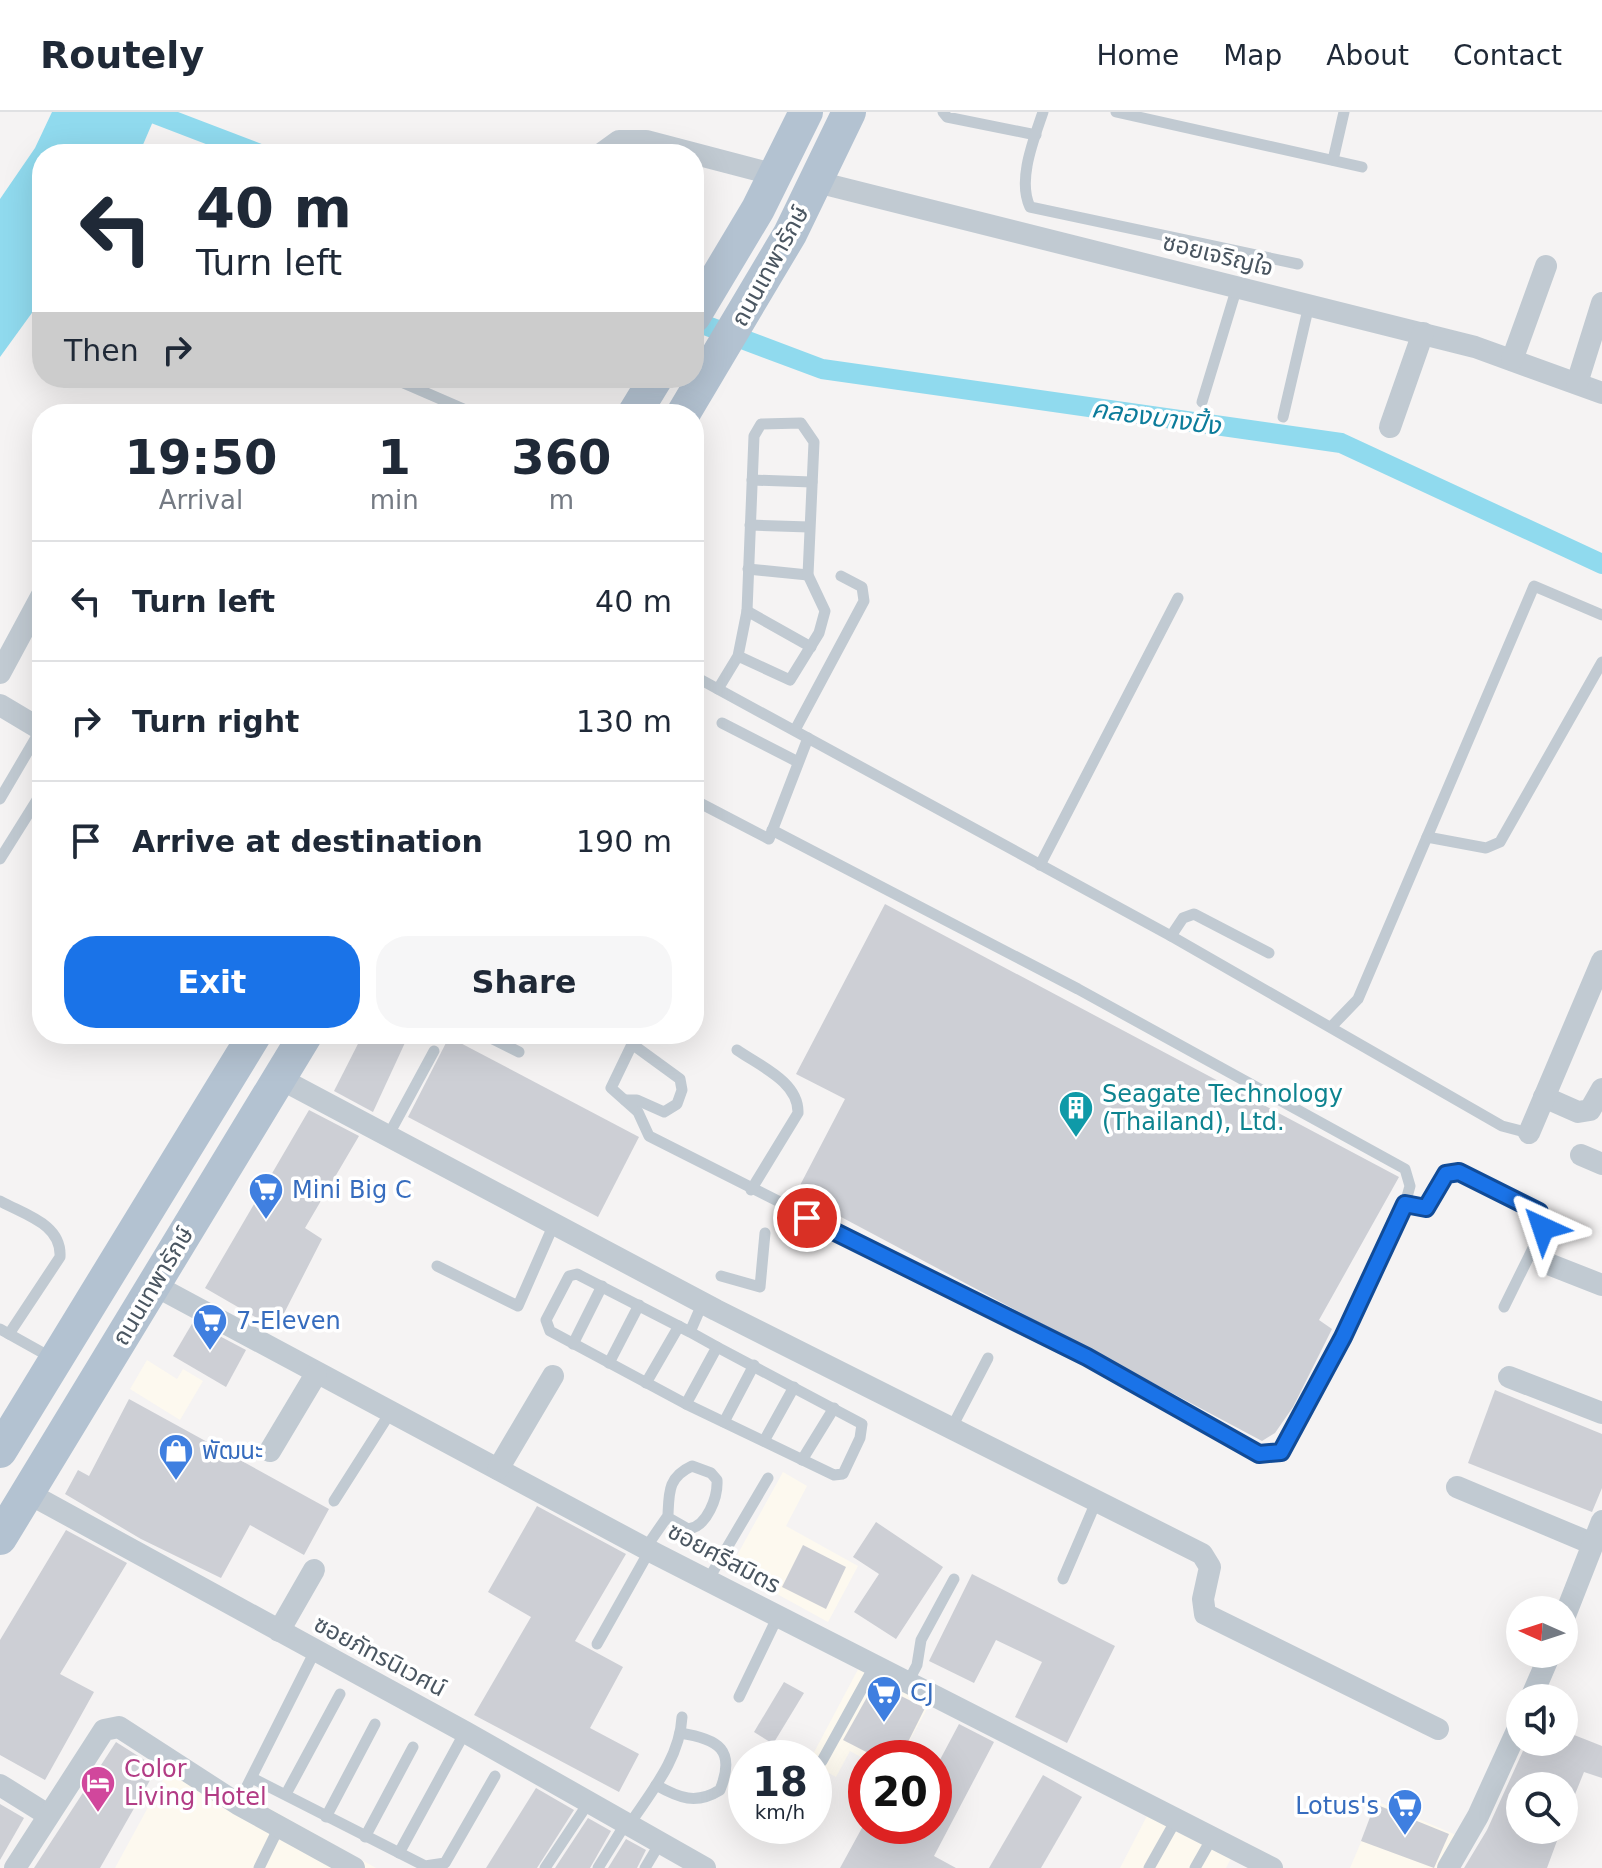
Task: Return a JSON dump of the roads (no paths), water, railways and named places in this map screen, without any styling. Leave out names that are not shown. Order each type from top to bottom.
[{"type":"main road","name":"ถนนเทพารักษ์","points":[[704,301],[776,175],[806,112]]},
{"type":"main road","name":"ถนนเทพารักษ์","points":[[704,379],[747,310],[817,182],[849,112]]},
{"type":"main road","name":"ถนนเทพารักษ์","points":[[0,1451],[249,1044]]},
{"type":"main road","name":"ถนนเทพารักษ์","points":[[0,1538],[300,1044]]},
{"type":"street","points":[[615,144],[632,139],[657,144]]},
{"type":"street","points":[[704,154],[776,175]]},
{"type":"street","name":"ซอยเจริญใจ","points":[[817,182],[1423,333],[1512,360],[1602,393]]},
{"type":"street","points":[[1512,360],[1546,266]]},
{"type":"street","points":[[1577,383],[1602,303]]},
{"type":"street","points":[[1390,427],[1423,333]]},
{"type":"street","points":[[0,673],[32,614]]},
{"type":"street","points":[[0,705],[32,724]]},
{"type":"street","points":[[1529,1133],[1602,961]]},
{"type":"street","points":[[279,1078],[950,1430],[1202,1554],[1210,1567],[1203,1599],[1205,1614],[1438,1729]]},
{"type":"street","points":[[1544,1097],[1578,1112],[1590,1110],[1602,1089]]},
{"type":"street","points":[[1551,1265],[1602,1285]]},
{"type":"street","name":"ซอยศรีสมิตร","points":[[154,1285],[316,1374],[708,1580],[1272,1868]]},
{"type":"street","points":[[270,1451],[316,1374]]},
{"type":"street","points":[[498,1469],[553,1376]]},
{"type":"street","points":[[1509,1377],[1602,1413]]},
{"type":"street","points":[[1457,1487],[1593,1544]]},
{"type":"street","name":"ซอยภัทรนิเวศน์","points":[[28,1493],[465,1732],[698,1866]]},
{"type":"street","points":[[1573,1596],[1602,1521]]},
{"type":"street","points":[[279,1631],[314,1570]]},
{"type":"street","points":[[15,1868],[104,1730],[119,1727],[238,1804],[354,1868]]},
{"type":"street","points":[[1448,1868],[1478,1816],[1506,1755]]},
{"type":"street","points":[[0,1785],[48,1815]]},
{"type":"lane","points":[[943,112],[947,117],[1036,135]]},
{"type":"lane","points":[[1043,112],[1027,174],[1026,200],[1030,207],[1298,264]]},
{"type":"lane","points":[[1116,112],[1362,167]]},
{"type":"lane","points":[[1333,160],[1344,112]]},
{"type":"lane","points":[[1202,402],[1237,287]]},
{"type":"lane","points":[[1283,417],[1310,303]]},
{"type":"lane","points":[[415,388],[452,404]]},
{"type":"lane","points":[[718,689],[738,656],[747,611],[754,436],[761,424],[801,423],[814,442],[808,575],[825,611],[811,647],[790,680],[738,656]]},
{"type":"lane","points":[[752,480],[812,482]]},
{"type":"lane","points":[[750,525],[809,527]]},
{"type":"lane","points":[[748,569],[808,575]]},
{"type":"lane","points":[[795,730],[864,601],[862,587],[841,576]]},
{"type":"lane","points":[[1331,1027],[1358,999],[1534,586],[1602,615]]},
{"type":"lane","points":[[1040,865],[1178,598]]},
{"type":"lane","points":[[747,611],[811,647]]},
{"type":"lane","points":[[1427,837],[1486,848],[1500,842],[1602,662]]},
{"type":"lane","points":[[704,681],[1171,936],[1502,1126],[1529,1133]]},
{"type":"lane","points":[[722,723],[798,762]]},
{"type":"lane","points":[[704,805],[769,839],[808,738]]},
{"type":"lane","points":[[0,799],[32,746]]},
{"type":"lane","points":[[0,859],[32,808]]},
{"type":"lane","points":[[632,1044],[611,1088],[638,1112],[649,1136],[1087,1357],[1259,1454],[1281,1452],[1343,1337],[1405,1204],[1410,1186],[1405,1169],[1064,981],[772,830]]},
{"type":"lane","points":[[1171,936],[1183,918],[1194,914],[1269,953]]},
{"type":"lane","points":[[503,1044],[519,1052]]},
{"type":"lane","points":[[625,1100],[637,1100],[664,1112],[677,1104],[682,1090],[680,1079],[640,1044]]},
{"type":"lane","points":[[737,1050],[793,1090],[798,1103],[798,1113],[751,1190]]},
{"type":"lane","points":[[388,1136],[434,1051]]},
{"type":"lane","points":[[1405,1204],[1426,1208],[1446,1174],[1454,1171],[1539,1212],[1543,1228],[1504,1307]]},
{"type":"lane","points":[[0,1201],[51,1229],[61,1243],[60,1257],[5,1332],[56,1360]]},
{"type":"lane","points":[[437,1266],[518,1306],[554,1224]]},
{"type":"lane","points":[[721,1276],[760,1287],[765,1233]]},
{"type":"lane","points":[[577,1274],[639,1305],[862,1424],[843,1474],[834,1475],[686,1404],[550,1331],[546,1320],[569,1276],[577,1274]]},
{"type":"lane","points":[[573,1344],[602,1286]]},
{"type":"lane","points":[[646,1383],[703,1302]]},
{"type":"lane","points":[[609,1363],[639,1305]]},
{"type":"lane","points":[[686,1404],[717,1347]]},
{"type":"lane","points":[[950,1430],[988,1358]]},
{"type":"lane","points":[[724,1422],[754,1365]]},
{"type":"lane","points":[[764,1441],[794,1387]]},
{"type":"lane","points":[[802,1460],[834,1408]]},
{"type":"lane","points":[[334,1501],[390,1413]]},
{"type":"lane","points":[[597,1644],[667,1517],[667,1494],[676,1476],[692,1466],[711,1473],[717,1480],[715,1501],[699,1525],[688,1529],[667,1517]]},
{"type":"lane","points":[[708,1580],[768,1478]]},
{"type":"lane","points":[[1063,1579],[1096,1502]]},
{"type":"lane","points":[[908,1682],[917,1665],[921,1640],[954,1579]]},
{"type":"lane","points":[[739,1697],[778,1616]]},
{"type":"lane","points":[[238,1804],[315,1651]]},
{"type":"lane","points":[[832,1743],[875,1665]]},
{"type":"lane","points":[[286,1794],[340,1694]]},
{"type":"lane","points":[[598,1868],[656,1785],[680,1733],[682,1717]]},
{"type":"lane","points":[[326,1817],[375,1724]]},
{"type":"lane","points":[[399,1853],[465,1732]]},
{"type":"lane","points":[[656,1785],[678,1797],[696,1801],[720,1790],[727,1774],[727,1760],[721,1746],[706,1738],[680,1733]]},
{"type":"lane","points":[[365,1837],[413,1747]]},
{"type":"lane","points":[[252,1778],[425,1866],[445,1863],[495,1776]]},
{"type":"lane","points":[[545,1868],[589,1802]]},
{"type":"lane","points":[[1149,1868],[1176,1820]]},
{"type":"lane","points":[[259,1868],[279,1827]]},
{"type":"lane","points":[[1195,1868],[1212,1838]]},
{"type":"lane","points":[[645,1868],[660,1843]]},
{"type":"water","points":[[52,112],[157,112],[143,144],[37,144]]},
{"type":"water","points":[[32,152],[32,313],[0,357],[0,199]]},
{"type":"waterway","name":"คลองบางปิ้ง","points":[[150,112],[234,144]]},
{"type":"waterway","name":"คลองบางปิ้ง","points":[[704,325],[822,369],[1341,443],[1602,564]]},
{"type":"place","name":"Seagate Technology (Thailand), Ltd.","points":[[1076,1139]]},
{"type":"place","name":"Mini Big C","points":[[266,1221]]},
{"type":"place","name":"7-Eleven","points":[[210,1352]]},
{"type":"place","name":"พัฒนะ","points":[[176,1482]]},
{"type":"place","name":"CJ","points":[[884,1724]]},
{"type":"place","name":"Color Living Hotel","points":[[98,1814]]},
{"type":"place","name":"Lotus's","points":[[1405,1837]]}]
